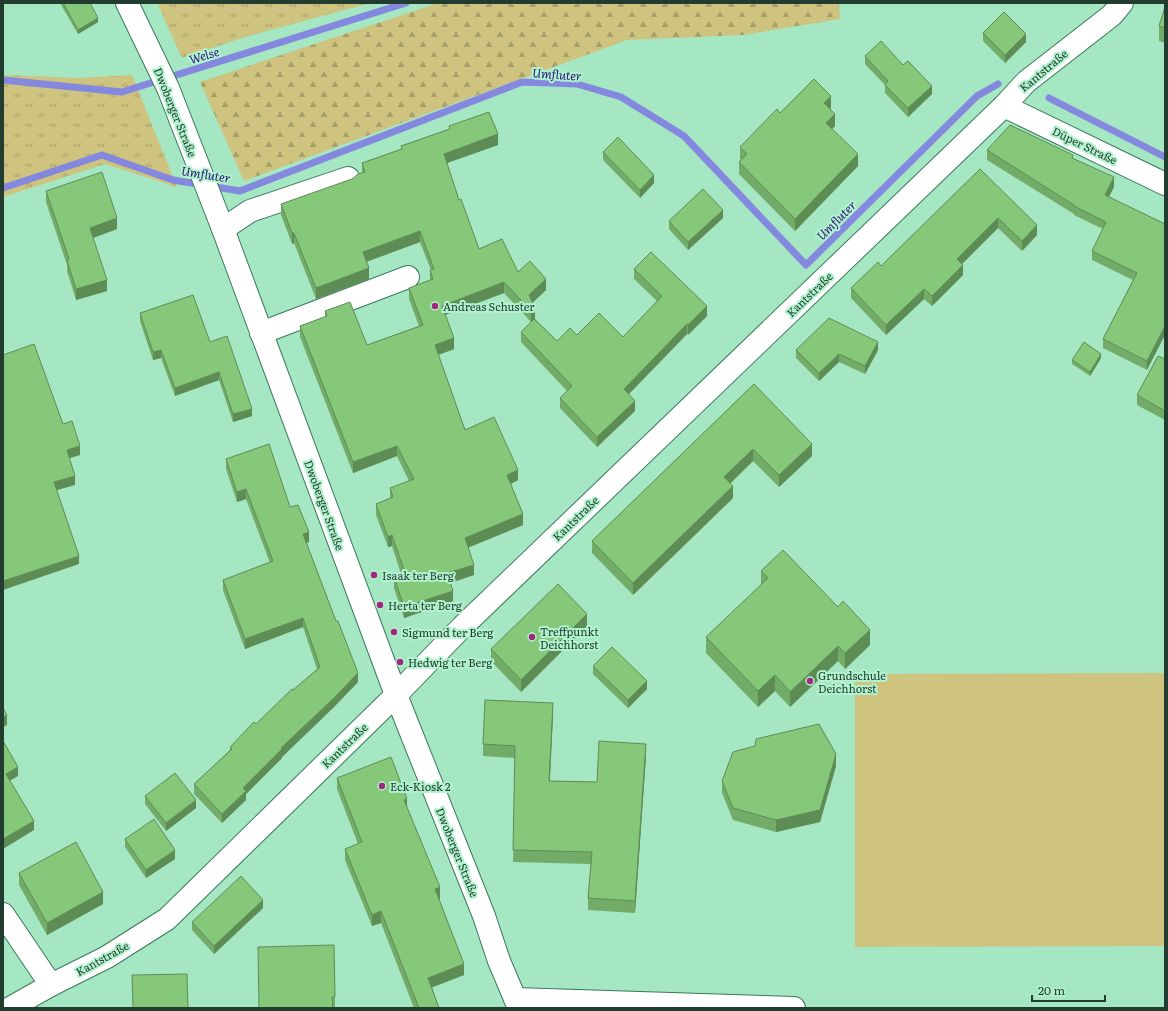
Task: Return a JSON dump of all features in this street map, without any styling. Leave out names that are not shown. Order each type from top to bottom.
[{"type":"street","name":"Dwoberger Straße","points":[[127,3],[168,88],[223,229],[396,695],[484,916],[499,961],[517,1003]]},
{"type":"street","name":"Kantstraße","points":[[10,1008],[51,985],[107,957],[167,919],[396,695],[462,627],[1004,106],[1026,82],[1112,15],[1122,3]]},
{"type":"street","name":"Düper Straße","points":[[1004,106],[1165,184]]},
{"type":"street","points":[[223,229],[250,212],[348,178]]},
{"type":"street","points":[[261,332],[408,277]]},
{"type":"street","points":[[3,914],[51,985]]},
{"type":"street","points":[[517,1003],[794,1008]]},
{"type":"green space","points":[[157,3],[370,3],[245,37],[182,58]]},
{"type":"green space","points":[[438,3],[827,3],[839,4],[840,19],[743,35],[627,40],[244,181],[200,82]]},
{"type":"green space","points":[[3,75],[78,78],[132,75],[177,187],[105,164],[3,197]]},
{"type":"green space","points":[[1165,673],[1165,946],[855,947],[855,674]]},
{"type":"building","points":[[63,3],[90,3],[98,18],[78,30]]},
{"type":"building","points":[[1165,7],[1165,28],[1159,26]]},
{"type":"building","points":[[1004,12],[1026,34],[1005,55],[983,33]]},
{"type":"building","points":[[881,41],[903,65],[908,61],[932,86],[908,108],[885,85],[888,81],[865,56]]},
{"type":"building","points":[[814,79],[831,96],[824,103],[835,114],[826,123],[858,154],[795,219],[739,162],[747,154],[740,147],[777,109],[780,113]]},
{"type":"building","points":[[489,112],[498,134],[444,154],[459,200],[461,199],[479,249],[502,239],[518,272],[530,261],[546,279],[529,295],[535,308],[531,311],[504,282],[442,306],[454,338],[435,345],[465,430],[494,417],[518,470],[507,475],[523,514],[465,538],[474,565],[447,573],[453,591],[404,607],[394,577],[405,573],[392,535],[388,537],[376,504],[393,497],[390,488],[414,479],[397,446],[353,462],[300,326],[327,316],[325,311],[350,302],[367,345],[423,325],[409,288],[433,279],[430,270],[434,269],[420,231],[363,252],[369,268],[316,288],[281,204],[352,179],[358,174],[365,172],[362,163],[402,149],[401,146],[450,129],[449,126]]},
{"type":"building","points":[[1010,125],[1073,155],[1072,158],[1114,177],[1105,195],[1165,224],[1165,326],[1147,361],[1103,339],[1137,273],[1092,251],[1106,222],[1074,206],[987,150]]},
{"type":"building","points":[[618,137],[654,175],[640,190],[603,152]]},
{"type":"building","points":[[980,169],[1037,225],[1022,241],[998,218],[957,259],[963,265],[932,296],[924,289],[886,325],[851,288],[878,262],[881,266]]},
{"type":"building","points":[[102,172],[117,218],[90,228],[107,280],[76,289],[67,260],[69,259],[46,191]]},
{"type":"building","points":[[703,189],[723,210],[688,242],[669,221]]},
{"type":"building","points":[[651,252],[707,306],[688,325],[687,324],[624,389],[635,401],[597,437],[560,398],[572,386],[521,332],[534,319],[557,341],[570,328],[577,335],[599,313],[623,337],[662,296],[634,269]]},
{"type":"building","points":[[193,295],[210,342],[227,336],[252,409],[233,414],[219,372],[175,388],[161,350],[153,352],[140,313]]},
{"type":"building","points":[[829,318],[878,342],[865,366],[839,354],[819,373],[796,350]]},
{"type":"building","points":[[1084,342],[1101,354],[1090,372],[1072,360]]},
{"type":"building","points":[[34,344],[63,424],[72,421],[80,446],[67,450],[75,476],[54,482],[79,556],[3,581],[3,355]]},
{"type":"building","points":[[1158,356],[1165,359],[1165,411],[1137,395]]},
{"type":"building","points":[[754,384],[812,444],[779,475],[753,449],[724,477],[733,486],[633,583],[592,541]]},
{"type":"building","points":[[269,444],[290,507],[298,505],[309,532],[303,534],[336,621],[338,621],[358,673],[281,748],[282,749],[243,788],[246,791],[222,814],[194,784],[232,749],[230,747],[254,722],[256,724],[292,689],[293,690],[320,667],[303,618],[245,639],[223,580],[273,561],[246,489],[237,492],[226,459]]},
{"type":"building","points":[[783,550],[838,607],[843,601],[870,630],[845,653],[838,646],[790,692],[775,675],[758,691],[706,637],[768,578],[761,571]]},
{"type":"building","points":[[558,584],[587,614],[521,680],[491,649]]},
{"type":"building","points":[[612,647],[647,681],[628,700],[593,666]]},
{"type":"building","points":[[485,700],[553,703],[549,781],[597,782],[599,741],[646,744],[635,901],[588,898],[592,852],[513,850],[515,746],[483,744]]},
{"type":"building","points":[[3,708],[7,715],[3,717]]},
{"type":"building","points":[[819,724],[836,754],[820,810],[776,820],[733,808],[722,781],[733,752],[755,746],[756,739]]},
{"type":"building","points":[[3,741],[18,767],[6,774],[34,821],[3,839]]},
{"type":"building","points":[[391,757],[407,799],[404,800],[440,887],[435,889],[464,964],[428,978],[439,1008],[419,1008],[381,911],[372,915],[345,849],[362,842],[337,778]]},
{"type":"building","points":[[175,773],[196,800],[166,823],[145,796]]},
{"type":"building","points":[[154,819],[175,850],[146,870],[125,839]]},
{"type":"building","points":[[76,842],[103,892],[47,923],[19,873]]},
{"type":"building","points":[[241,876],[263,900],[214,946],[192,922]]},
{"type":"building","points":[[334,945],[335,997],[332,997],[333,1008],[259,1008],[258,947]]},
{"type":"building","points":[[187,974],[188,1008],[133,1008],[132,975]]},
{"type":"waterway","name":"Welse","points":[[3,80],[122,92],[406,3]]},
{"type":"waterway","name":"Umfluter","points":[[3,188],[102,155],[173,180],[240,191],[522,82],[577,84],[621,97],[684,136],[806,265],[977,96],[998,84]]},
{"type":"waterway","name":"Umfluter","points":[[1049,98],[1165,157]]},
{"type":"place","name":"Andreas Schuster","points":[[435,306]]},
{"type":"place","name":"Isaak ter Berg","points":[[374,575]]},
{"type":"place","name":"Herta ter Berg","points":[[380,605]]},
{"type":"place","name":"Sigmund ter Berg","points":[[394,632]]},
{"type":"place","name":"Treffpunkt Deichhorst","points":[[532,637]]},
{"type":"place","name":"Hedwig ter Berg","points":[[400,662]]},
{"type":"place","name":"Grundschule Deichhorst","points":[[810,681]]},
{"type":"place","name":"Eck-Kiosk 2","points":[[382,786]]}]
